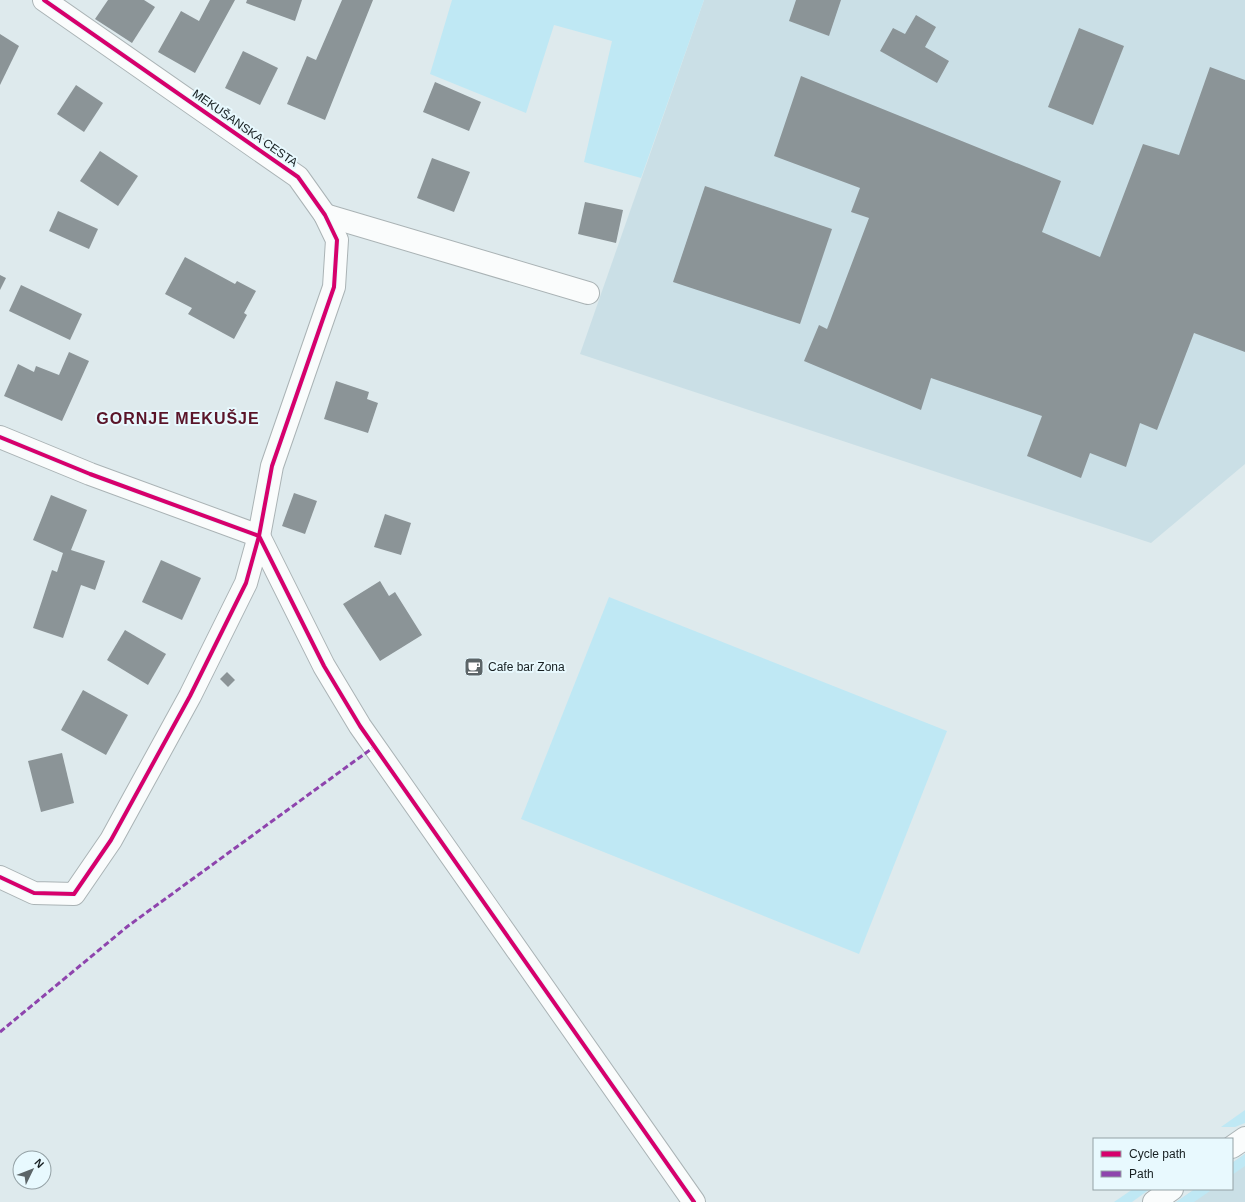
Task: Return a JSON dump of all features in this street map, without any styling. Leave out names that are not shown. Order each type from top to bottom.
[{"type":"street","name":"MEKUŠANSKA CESTA","points":[[0,877],[34,893],[74,894],[111,840],[190,696],[246,583],[259,536],[272,466],[334,287],[337,240],[325,215],[298,177],[44,0]]},
{"type":"street","points":[[325,215],[588,293]]},
{"type":"street","points":[[0,437],[90,474],[259,536],[324,666],[360,726],[694,1202]]},
{"type":"street","points":[[1233,1146],[1245,1138]]},
{"type":"street","points":[[1154,1202],[1171,1190]]},
{"type":"shaded area","points":[[452,0],[704,0],[641,178],[584,162],[612,41],[554,25],[526,113],[430,74]]},
{"type":"shaded area","points":[[704,0],[1245,0],[1245,464],[1151,543],[580,354]]},
{"type":"shaded area","points":[[609,597],[947,731],[859,954],[521,819]]},
{"type":"shaded area","points":[[1245,1110],[1245,1123],[1235,1127],[1221,1127]]},
{"type":"shaded area","points":[[1245,1154],[1245,1202],[1176,1202],[1194,1190],[1233,1190],[1233,1162]]},
{"type":"shaded area","points":[[1245,1154],[1245,1166],[1233,1174],[1233,1162]]},
{"type":"shaded area","points":[[1132,1190],[1149,1190],[1132,1202],[1114,1202]]},
{"type":"shaded area","points":[[1194,1190],[1210,1191],[1194,1202],[1176,1202]]},
{"type":"building","points":[[108,0],[144,0],[155,7],[132,43],[95,19]]},
{"type":"building","points":[[210,0],[235,0],[195,73],[158,52],[181,11],[199,21]]},
{"type":"building","points":[[247,0],[302,0],[295,21],[246,3]]},
{"type":"building","points":[[342,0],[373,0],[325,120],[287,104],[307,56],[316,60]]},
{"type":"building","points":[[796,0],[841,0],[829,36],[789,21]]},
{"type":"building","points":[[916,15],[936,27],[925,47],[949,61],[937,83],[880,51],[893,28],[905,34]]},
{"type":"building","points":[[1079,28],[1124,46],[1093,125],[1048,107]]},
{"type":"building","points":[[0,34],[19,46],[0,85]]},
{"type":"building","points":[[243,51],[278,68],[260,105],[225,88]]},
{"type":"building","points":[[1210,67],[1245,80],[1245,352],[1194,333],[1157,430],[1140,423],[1126,467],[1090,453],[1081,478],[1027,456],[1042,416],[931,378],[921,410],[804,361],[819,325],[827,329],[869,218],[851,212],[860,188],[774,156],[801,76],[1061,181],[1042,232],[1100,257],[1143,144],[1179,155]]},
{"type":"building","points":[[435,82],[481,102],[469,131],[423,112]]},
{"type":"building","points":[[76,85],[103,103],[84,132],[57,114]]},
{"type":"building","points":[[100,151],[138,176],[118,206],[80,181]]},
{"type":"building","points":[[432,158],[470,172],[454,212],[417,198]]},
{"type":"building","points":[[705,186],[832,229],[800,324],[673,282]]},
{"type":"building","points":[[585,202],[623,210],[616,243],[578,234]]},
{"type":"building","points":[[58,211],[98,229],[89,249],[49,231]]},
{"type":"building","points":[[185,257],[235,284],[237,281],[256,291],[244,313],[247,315],[234,339],[188,314],[192,308],[165,294]]},
{"type":"building","points":[[0,275],[6,278],[0,290]]},
{"type":"building","points":[[21,285],[82,314],[70,340],[9,311]]},
{"type":"building","points":[[69,352],[89,361],[62,421],[4,396],[18,364],[34,372],[36,366],[59,375]]},
{"type":"building","points":[[336,381],[369,392],[367,399],[378,403],[368,433],[324,419]]},
{"type":"building","points":[[294,493],[317,501],[305,534],[282,526]]},
{"type":"building","points":[[51,495],[87,510],[71,550],[105,561],[95,590],[81,585],[63,638],[33,628],[52,570],[57,572],[63,553],[33,540]]},
{"type":"building","points":[[385,514],[411,523],[401,555],[374,547]]},
{"type":"building","points":[[161,560],[201,578],[182,620],[142,602]]},
{"type":"building","points":[[380,581],[389,596],[395,592],[422,635],[380,661],[343,604]]},
{"type":"building","points":[[125,630],[166,654],[148,685],[107,660]]},
{"type":"building","points":[[227,672],[235,680],[228,687],[220,679]]},
{"type":"building","points":[[83,690],[128,715],[106,755],[61,730]]},
{"type":"building","points":[[62,753],[74,803],[41,812],[28,761]]},
{"type":"marked path","points":[[0,1032],[128,926],[374,747]]},
{"type":"cycle path","points":[[0,877],[34,893],[74,894],[111,840],[190,696],[246,583],[259,536],[272,466],[334,287],[337,240],[325,215],[298,177],[44,0]]},
{"type":"cycle path","points":[[0,437],[90,474],[259,536],[324,666],[360,726],[694,1202]]},
{"type":"place","name":"Cafe bar Zona","points":[[474,667]]},
{"type":"district","name":"GORNJE MEKUŠJE","points":[[178,418]]}]
